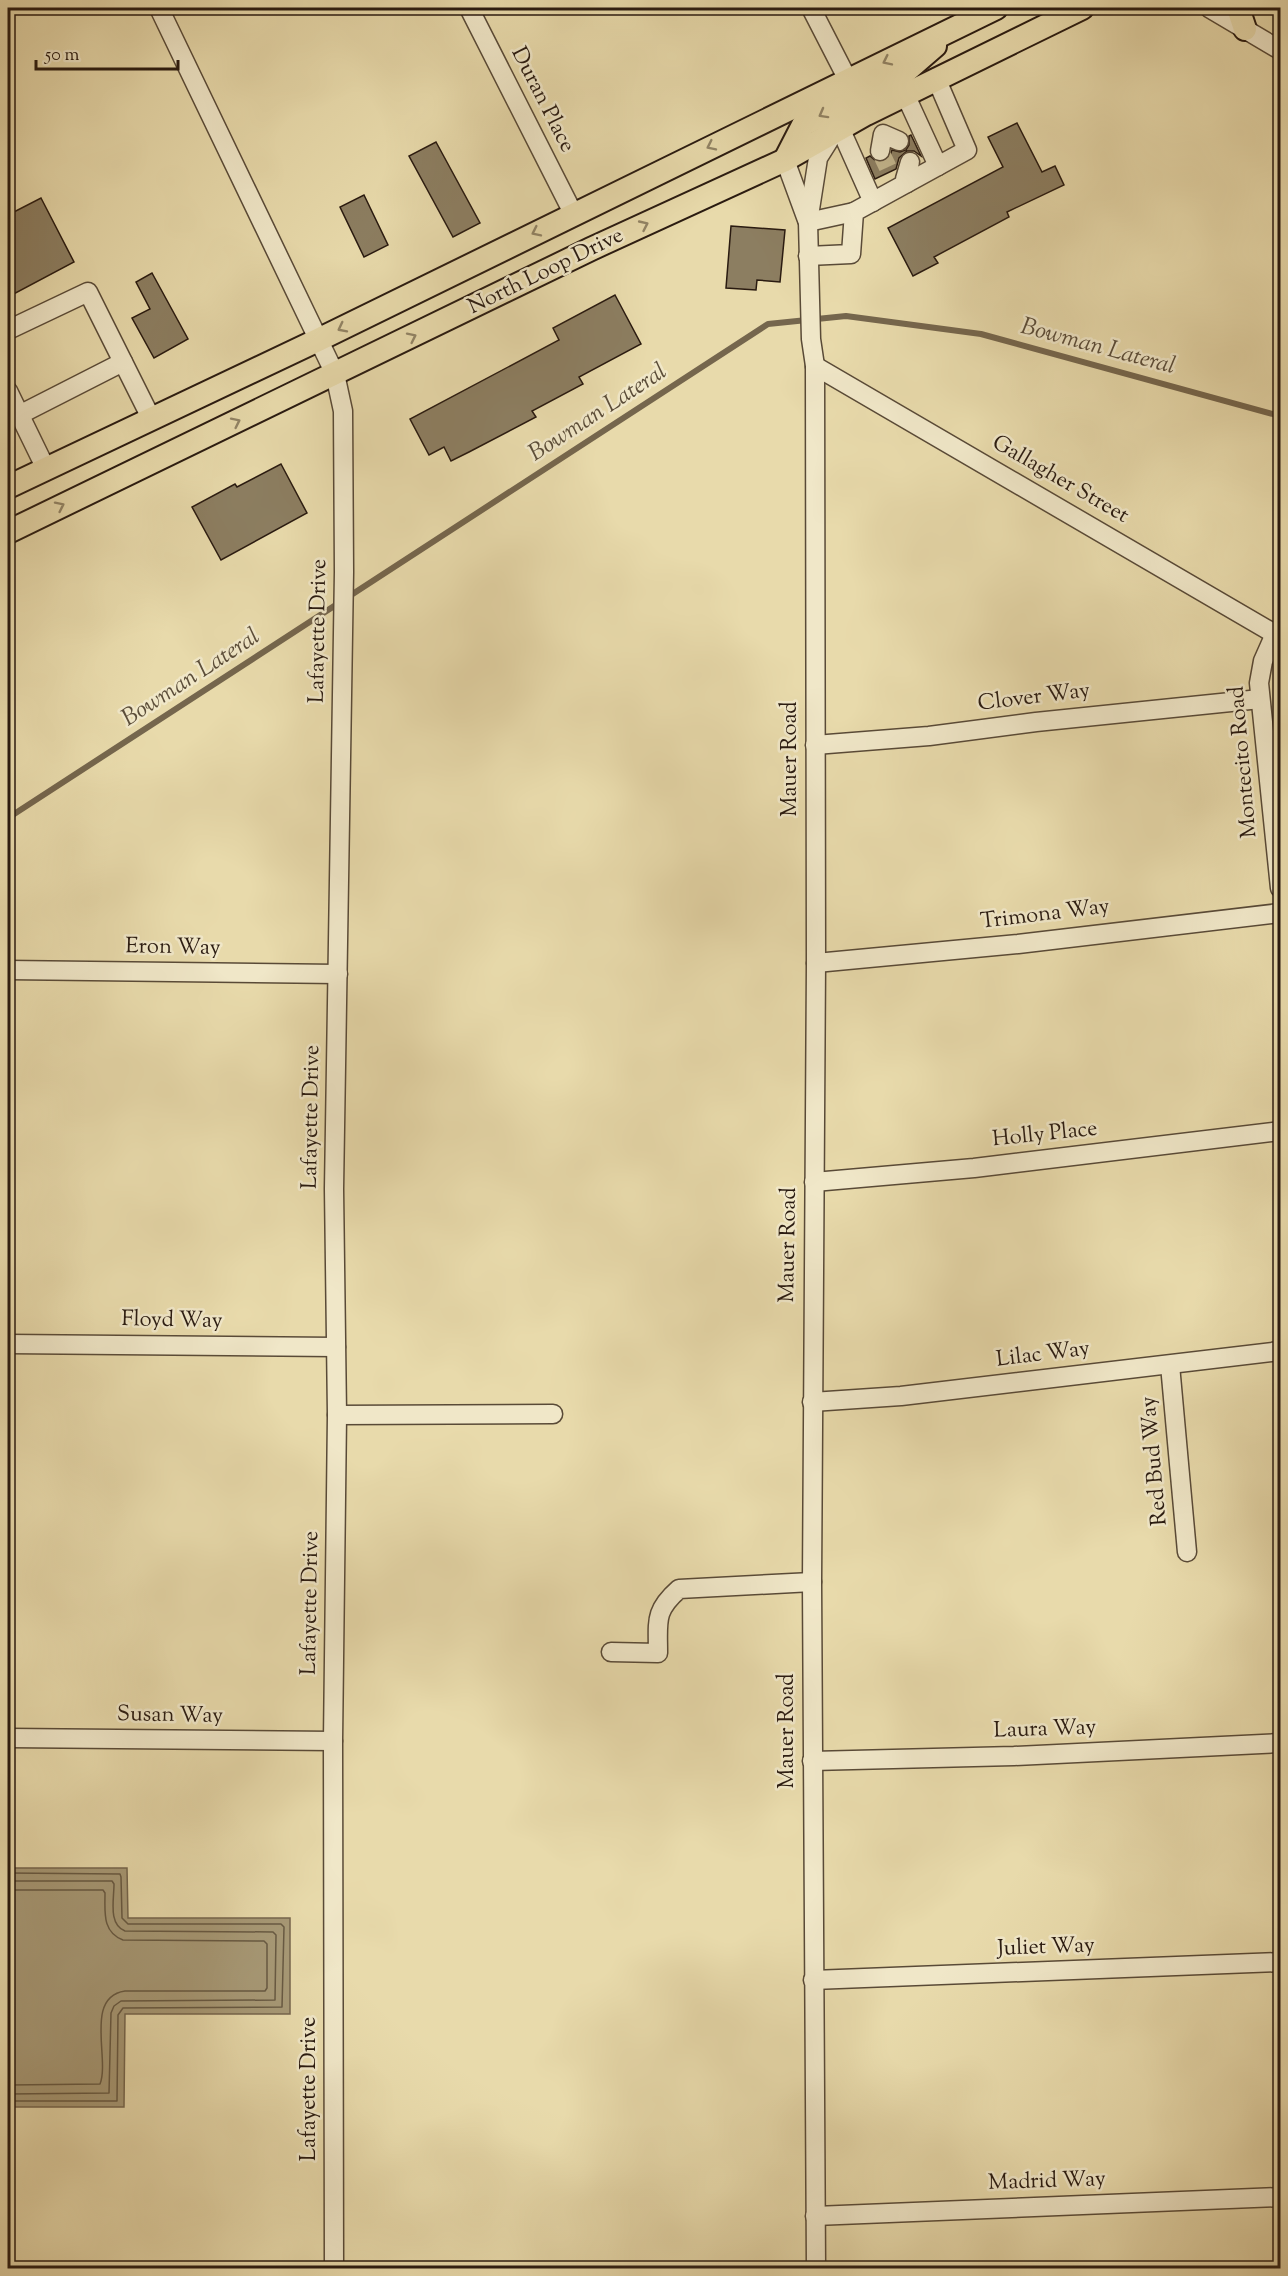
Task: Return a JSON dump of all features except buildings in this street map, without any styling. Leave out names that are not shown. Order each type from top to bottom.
[{"type":"main road","name":"North Loop Drive","points":[[8,487],[318,340],[573,213],[996,8]]},
{"type":"main road","name":"North Loop Drive","points":[[8,532],[591,249],[784,160],[873,110],[1082,8]]},
{"type":"main road","points":[[784,160],[803,125],[905,72],[959,26]]},
{"type":"street","name":"Lafayette Drive","points":[[159,8],[335,374],[343,411],[345,572],[334,1189],[338,1415],[333,1741],[334,2268]]},
{"type":"street","name":"Duran Place","points":[[469,8],[573,213]]},
{"type":"street","points":[[811,8],[848,80]]},
{"type":"street","points":[[1209,8],[1242,18],[1281,50]]},
{"type":"street","points":[[808,222],[854,212],[873,202],[903,174],[938,166],[968,150],[936,78]]},
{"type":"street","points":[[905,94],[938,166]]},
{"type":"street","points":[[873,110],[888,142]]},
{"type":"street","points":[[838,129],[873,202]]},
{"type":"street","name":"Mauer Road","points":[[816,2268],[812,1761],[816,963],[815,366],[809,302],[808,222],[818,158],[838,129]]},
{"type":"street","name":"Mauer Road","points":[[784,160],[808,222]]},
{"type":"street","points":[[808,256],[851,254],[854,212]]},
{"type":"street","points":[[8,330],[88,292],[152,418]]},
{"type":"street","points":[[19,415],[123,362]]},
{"type":"street","name":"Gallagher Street","points":[[815,366],[1278,635]]},
{"type":"street","points":[[8,391],[46,469]]},
{"type":"street","name":"Montecito Road","points":[[1278,635],[1263,661],[1259,683],[1281,888]]},
{"type":"street","name":"Clover Way","points":[[815,745],[929,736],[1048,720],[1260,699]]},
{"type":"street","name":"Trimona Way","points":[[816,963],[1018,944],[1281,913]]},
{"type":"street","name":"Eron Way","points":[[8,970],[338,974]]},
{"type":"street","name":"Holly Place","points":[[814,1182],[985,1166],[1281,1131]]},
{"type":"street","name":"Floyd Way","points":[[8,1344],[336,1347]]},
{"type":"street","name":"Lilac Way","points":[[812,1402],[901,1396],[1281,1351]]},
{"type":"street","name":"Red Bud Way","points":[[1170,1365],[1187,1552]]},
{"type":"street","points":[[338,1415],[553,1414]]},
{"type":"street","points":[[611,1652],[658,1653],[658,1614],[666,1601],[680,1589],[812,1582]]},
{"type":"street","name":"Susan Way","points":[[8,1738],[333,1741]]},
{"type":"street","name":"Laura Way","points":[[812,1761],[1281,1743]]},
{"type":"street","name":"Juliet Way","points":[[813,1980],[1281,1962]]},
{"type":"street","name":"Madrid Way","points":[[815,2216],[1281,2197]]},
{"type":"water","points":[[8,1868],[127,1868],[128,1918],[290,1918],[290,2014],[125,2014],[124,2107],[8,2107]]},
{"type":"waterway","name":"Bowman Lateral","points":[[8,818],[768,324],[846,316],[981,334],[1280,416]]},
{"type":"tunnel","points":[[880,151],[890,172]]}]
